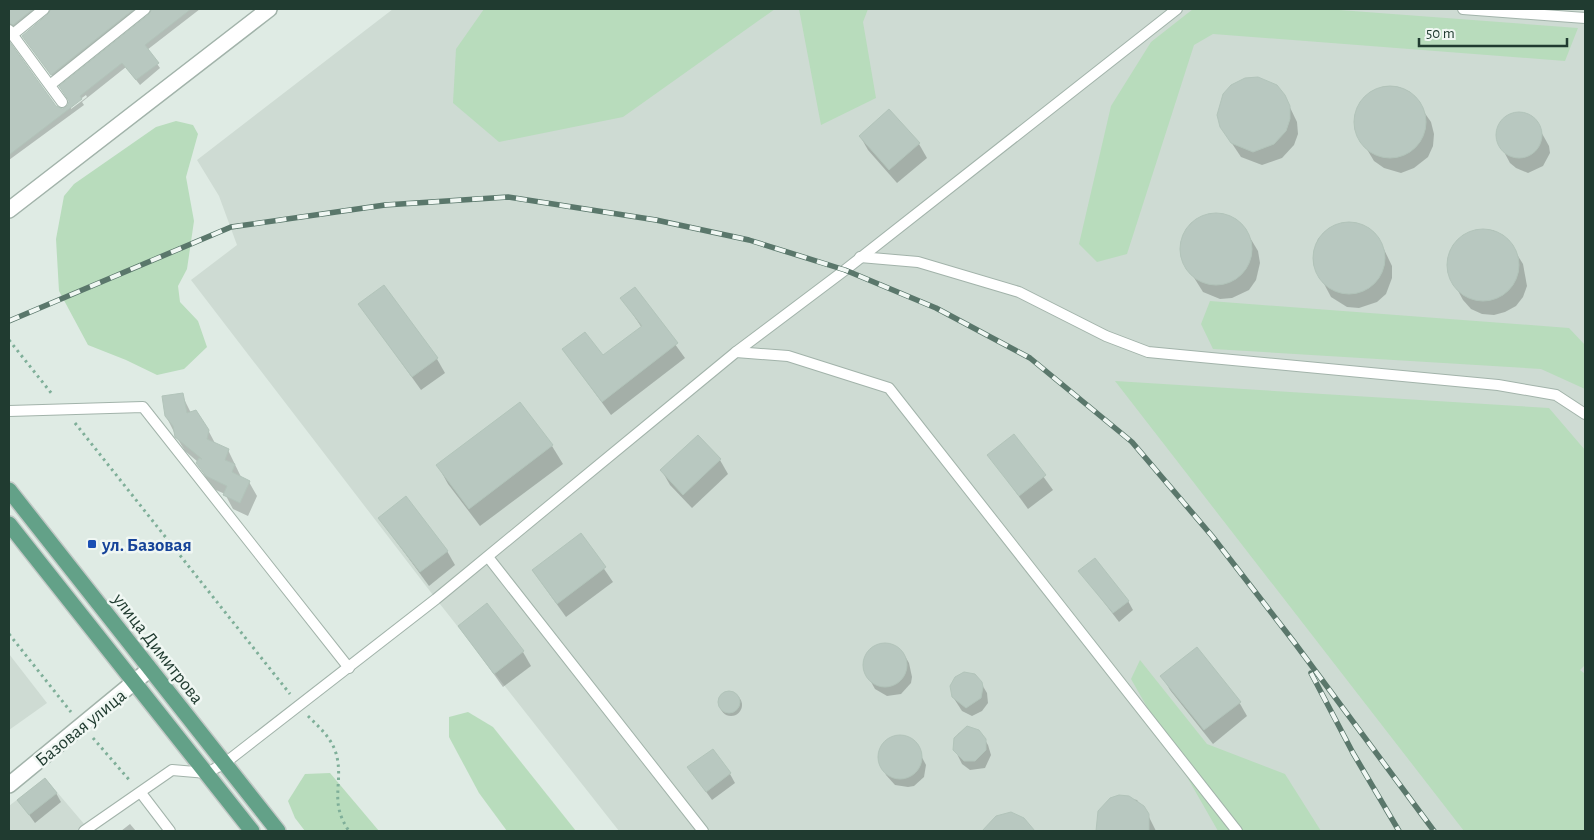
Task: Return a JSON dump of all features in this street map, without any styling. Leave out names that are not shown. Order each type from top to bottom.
[{"type":"main road","name":"улица Димитрова","points":[[9,490],[278,831]]},
{"type":"main road","points":[[9,524],[252,831]]},
{"type":"street","points":[[9,210],[269,9]]},
{"type":"street","name":"Базовая улица","points":[[9,785],[150,669]]},
{"type":"lane","points":[[44,9],[10,32],[62,102]]},
{"type":"lane","points":[[50,85],[145,9]]},
{"type":"lane","points":[[84,831],[172,770],[207,773],[225,763],[300,707],[488,556],[736,352],[1176,9]]},
{"type":"lane","points":[[1463,9],[1585,18]]},
{"type":"lane","points":[[860,257],[918,262],[1020,292],[1106,336],[1148,352],[1498,385],[1556,395],[1585,414]]},
{"type":"lane","points":[[736,352],[788,356],[889,388],[1237,831]]},
{"type":"lane","points":[[9,411],[144,407],[349,668]]},
{"type":"lane","points":[[488,556],[702,831]]},
{"type":"lane","points":[[140,793],[170,831]]},
{"type":"path","points":[[9,340],[300,707],[329,737],[337,757],[337,792],[340,818],[349,831]]},
{"type":"shaded area","points":[[393,9],[1585,9],[1585,831],[619,831],[436,599],[191,280],[237,245],[219,196],[197,160]]},
{"type":"shaded area","points":[[9,654],[47,703],[9,730]]},
{"type":"shaded area","points":[[45,778],[90,831],[9,831],[9,806]]},
{"type":"green space","points":[[484,9],[775,9],[623,117],[499,142],[453,103],[456,49]]},
{"type":"green space","points":[[799,9],[868,9],[863,22],[876,98],[821,125]]},
{"type":"green space","points":[[1193,9],[1326,9],[1578,28],[1565,61],[1213,34],[1194,45],[1127,254],[1097,262],[1079,244],[1111,106],[1151,42]]},
{"type":"green space","points":[[176,121],[193,125],[198,134],[186,177],[194,221],[187,269],[178,286],[180,302],[198,321],[207,347],[184,369],[157,375],[88,345],[59,291],[56,239],[64,196],[74,184],[156,127]]},
{"type":"green space","points":[[1210,301],[1569,328],[1585,345],[1585,389],[1541,369],[1213,349],[1201,324]]},
{"type":"green space","points":[[1115,381],[1549,408],[1585,450],[1585,665],[1580,670],[1585,674],[1585,831],[1464,831]]},
{"type":"green space","points":[[1140,660],[1207,744],[1285,774],[1321,831],[1218,831],[1131,679]]},
{"type":"green space","points":[[468,712],[493,727],[576,831],[507,831],[479,793],[449,737],[449,717]]},
{"type":"green space","points":[[330,773],[379,831],[305,831],[295,818],[288,801],[305,774]]},
{"type":"building","points":[[9,9],[33,9],[13,25],[9,23]]},
{"type":"building","points":[[51,9],[134,9],[51,75],[22,36],[48,14]]},
{"type":"building","points":[[152,9],[191,9],[145,45],[159,63],[136,80],[122,63],[80,96],[82,99],[9,155],[9,41],[56,106],[63,109],[68,105],[69,101],[59,86],[149,14]]},
{"type":"building","points":[[1258,77],[1277,85],[1285,95],[1290,106],[1290,119],[1286,131],[1274,144],[1253,152],[1231,143],[1220,127],[1217,115],[1223,94],[1231,85],[1245,78]]},
{"type":"building","points":[[1397,86],[1416,96],[1424,108],[1426,122],[1424,136],[1416,148],[1404,156],[1383,158],[1364,148],[1356,136],[1354,115],[1364,96],[1376,88]]},
{"type":"building","points":[[889,109],[920,143],[889,170],[859,136]]},
{"type":"building","points":[[1519,112],[1532,116],[1538,122],[1542,135],[1538,148],[1532,154],[1519,158],[1506,154],[1500,148],[1496,135],[1500,122],[1506,116]]},
{"type":"building","points":[[1223,213],[1242,223],[1250,235],[1252,249],[1250,263],[1242,275],[1230,283],[1209,285],[1190,275],[1182,263],[1180,242],[1190,223],[1202,215]]},
{"type":"building","points":[[1356,222],[1375,232],[1383,244],[1385,258],[1383,272],[1375,284],[1363,292],[1342,294],[1323,284],[1315,272],[1313,251],[1323,232],[1335,224]]},
{"type":"building","points":[[1490,229],[1509,239],[1517,251],[1519,265],[1517,279],[1509,291],[1497,299],[1476,301],[1457,291],[1449,279],[1447,258],[1457,239],[1469,231]]},
{"type":"building","points":[[384,285],[438,358],[412,377],[358,304]]},
{"type":"building","points":[[635,287],[678,343],[602,402],[562,349],[585,332],[603,355],[642,326],[620,298]]},
{"type":"building","points":[[183,393],[187,413],[196,410],[209,430],[207,439],[229,449],[225,460],[235,464],[232,472],[250,481],[240,503],[223,495],[227,486],[206,476],[196,463],[199,458],[202,459],[175,437],[173,426],[165,416],[162,396]]},
{"type":"building","points":[[520,402],[553,445],[469,509],[436,465]]},
{"type":"building","points":[[1014,434],[1046,475],[1019,496],[987,455]]},
{"type":"building","points":[[698,435],[721,459],[683,495],[660,470]]},
{"type":"building","points":[[406,496],[448,551],[420,572],[378,518]]},
{"type":"building","points":[[581,533],[606,567],[557,604],[532,570]]},
{"type":"building","points":[[1095,558],[1129,601],[1113,613],[1078,571]]},
{"type":"building","points":[[487,603],[524,651],[494,674],[458,626]]},
{"type":"building","points":[[889,643],[901,649],[906,656],[906,674],[901,681],[894,686],[881,687],[869,681],[864,674],[863,661],[869,649],[876,644]]},
{"type":"building","points":[[1197,647],[1241,702],[1204,730],[1160,676]]},
{"type":"building","points":[[964,672],[975,674],[982,682],[983,687],[981,698],[966,708],[952,697],[950,686],[955,677]]},
{"type":"building","points":[[729,691],[737,694],[740,702],[737,710],[729,713],[721,710],[718,702],[721,694]]},
{"type":"building","points":[[967,726],[979,730],[986,739],[986,750],[975,761],[964,761],[953,750],[954,738]]},
{"type":"building","points":[[896,735],[904,735],[916,741],[922,757],[916,773],[904,779],[896,779],[884,773],[878,761],[878,753],[884,741]]},
{"type":"building","points":[[713,749],[731,773],[706,792],[687,767]]},
{"type":"building","points":[[45,778],[57,793],[29,815],[17,800]]},
{"type":"building","points":[[1119,795],[1129,796],[1144,806],[1149,814],[1149,831],[1096,831],[1098,811],[1110,798]]},
{"type":"building","points":[[1011,812],[1024,818],[1035,831],[982,831],[996,816]]},
{"type":"railway","points":[[9,321],[231,227],[385,205],[508,197],[656,220],[749,240],[845,270],[936,308],[1030,358],[1132,442],[1212,536],[1294,642],[1434,831]]},
{"type":"railway","points":[[1311,673],[1353,753],[1399,831]]},
{"type":"place","name":"ул. Базовая","points":[[92,544]]}]
